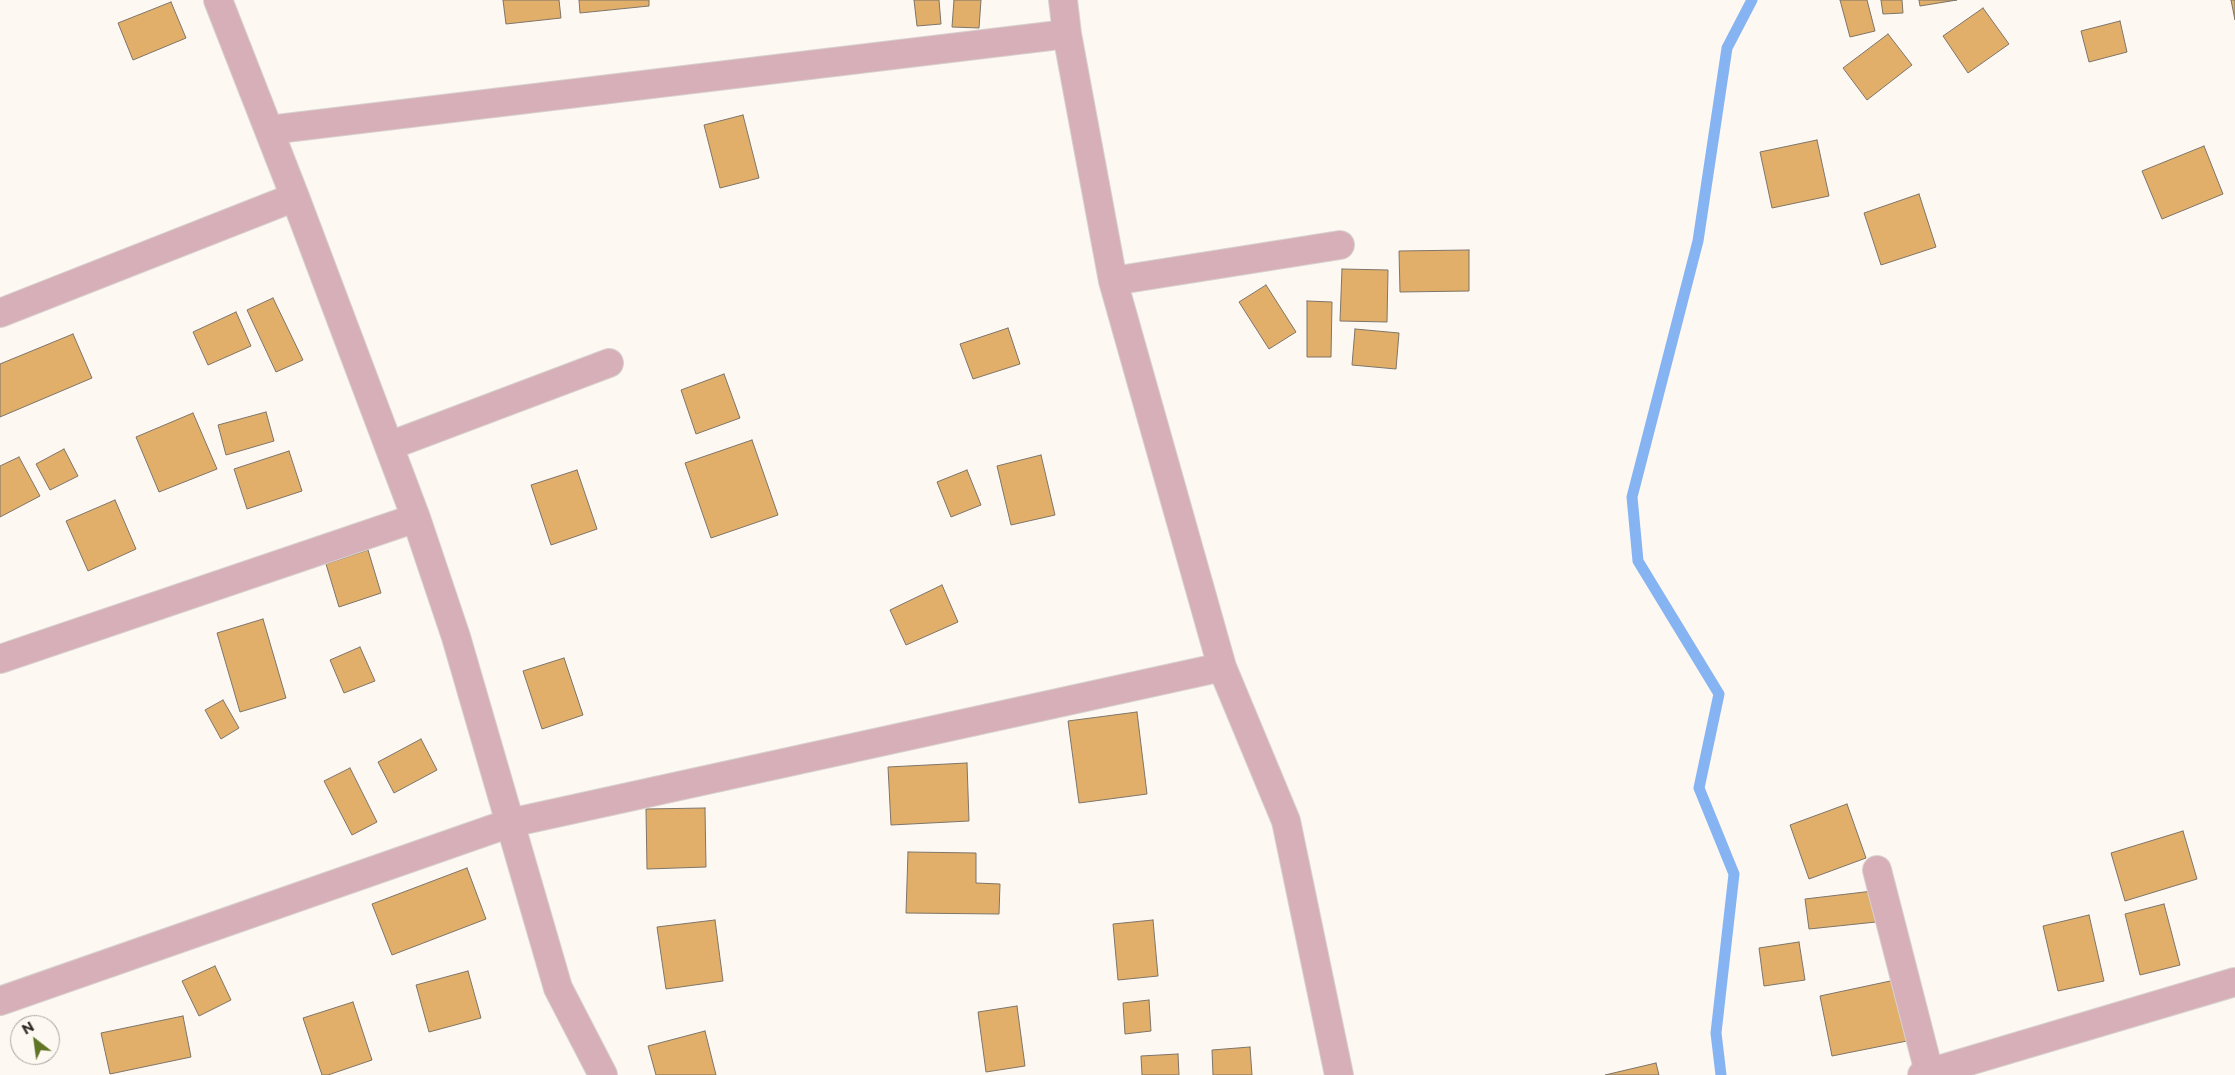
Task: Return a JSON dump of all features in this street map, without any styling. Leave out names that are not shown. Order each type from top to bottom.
[{"type":"street","points":[[218,0],[295,197],[416,518],[456,637],[558,988],[603,1075]]},
{"type":"street","points":[[1063,0],[1066,34],[1113,281],[1222,667],[1286,821],[1340,1075]]},
{"type":"street","points":[[269,130],[1066,34]]},
{"type":"street","points":[[0,313],[295,197]]},
{"type":"street","points":[[1113,281],[1340,245]]},
{"type":"street","points":[[389,446],[609,363]]},
{"type":"street","points":[[0,659],[416,518]]},
{"type":"street","points":[[0,1001],[510,823],[1222,667]]},
{"type":"street","points":[[1877,870],[1926,1073],[2235,982]]},
{"type":"building","points":[[503,0],[559,0],[561,18],[506,24]]},
{"type":"building","points":[[579,0],[649,0],[649,6],[580,13]]},
{"type":"building","points":[[914,0],[939,0],[941,24],[917,26]]},
{"type":"building","points":[[954,0],[981,0],[979,28],[952,27]]},
{"type":"building","points":[[1840,0],[1867,0],[1875,31],[1850,37]]},
{"type":"building","points":[[1881,0],[1902,0],[1903,13],[1883,14]]},
{"type":"building","points":[[1919,0],[1957,0],[1920,6]]},
{"type":"building","points":[[2231,0],[2235,0],[2235,20]]},
{"type":"building","points":[[171,2],[186,38],[133,60],[118,23]]},
{"type":"building","points":[[1983,8],[2009,44],[1968,73],[1943,36]]},
{"type":"building","points":[[2120,21],[2127,52],[2089,62],[2081,31]]},
{"type":"building","points":[[1888,34],[1912,65],[1867,100],[1843,68]]},
{"type":"building","points":[[743,115],[759,178],[720,188],[704,125]]},
{"type":"building","points":[[1817,140],[1829,196],[1772,208],[1760,152]]},
{"type":"building","points":[[2204,146],[2223,194],[2162,219],[2142,171]]},
{"type":"building","points":[[1919,194],[1936,247],[1881,265],[1864,213]]},
{"type":"building","points":[[1469,250],[1469,291],[1400,292],[1399,251]]},
{"type":"building","points":[[1342,269],[1388,270],[1387,322],[1340,321]]},
{"type":"building","points":[[1266,285],[1296,332],[1269,349],[1239,302]]},
{"type":"building","points":[[273,298],[303,360],[276,372],[247,310]]},
{"type":"building","points":[[1307,301],[1332,302],[1331,357],[1307,357]]},
{"type":"building","points":[[236,312],[251,346],[208,365],[193,332]]},
{"type":"building","points":[[1008,328],[1020,364],[973,379],[960,344]]},
{"type":"building","points":[[1355,329],[1399,333],[1396,369],[1352,365]]},
{"type":"building","points":[[73,334],[92,378],[0,417],[0,364]]},
{"type":"building","points":[[724,374],[740,418],[696,434],[681,390]]},
{"type":"building","points":[[266,412],[274,441],[226,455],[218,425]]},
{"type":"building","points":[[193,413],[217,469],[159,492],[136,437]]},
{"type":"building","points":[[752,440],[778,515],[711,538],[685,463]]},
{"type":"building","points":[[64,449],[78,476],[50,490],[36,464]]},
{"type":"building","points":[[289,451],[302,491],[247,509],[234,469]]},
{"type":"building","points":[[1041,455],[1055,515],[1011,525],[997,466]]},
{"type":"building","points":[[19,457],[40,496],[0,517],[0,466]]},
{"type":"building","points":[[577,470],[597,529],[551,545],[531,485]]},
{"type":"building","points":[[967,470],[981,505],[951,517],[937,482]]},
{"type":"building","points":[[115,500],[136,549],[88,571],[66,521]]},
{"type":"building","points":[[368,550],[381,593],[339,607],[326,564]]},
{"type":"building","points":[[942,585],[958,622],[906,645],[890,610]]},
{"type":"building","points":[[263,619],[286,698],[240,712],[217,633]]},
{"type":"building","points":[[360,647],[375,681],[344,693],[330,660]]},
{"type":"building","points":[[564,658],[583,715],[542,729],[523,671]]},
{"type":"building","points":[[223,700],[239,728],[221,739],[205,710]]},
{"type":"building","points":[[1137,712],[1147,794],[1079,803],[1068,721]]},
{"type":"building","points":[[421,739],[437,770],[394,793],[378,762]]},
{"type":"building","points":[[967,763],[969,821],[891,825],[888,767]]},
{"type":"building","points":[[350,768],[377,822],[352,835],[324,781]]},
{"type":"building","points":[[1847,804],[1866,858],[1809,879],[1790,825]]},
{"type":"building","points":[[705,808],[706,867],[647,869],[646,809]]},
{"type":"building","points":[[2183,831],[2197,879],[2125,901],[2111,853]]},
{"type":"building","points":[[908,852],[976,853],[976,883],[1000,884],[999,914],[906,913]]},
{"type":"building","points":[[467,868],[486,919],[392,955],[372,904]]},
{"type":"building","points":[[1873,891],[1876,922],[1809,929],[1805,899]]},
{"type":"building","points":[[2164,904],[2180,965],[2140,975],[2125,914]]},
{"type":"building","points":[[2089,915],[2104,981],[2058,991],[2043,926]]},
{"type":"building","points":[[715,920],[723,981],[666,989],[657,927]]},
{"type":"building","points":[[1153,920],[1158,976],[1118,980],[1113,924]]},
{"type":"building","points":[[1799,942],[1805,980],[1764,986],[1759,948]]},
{"type":"building","points":[[215,966],[231,1000],[199,1016],[182,981]]},
{"type":"building","points":[[468,971],[481,1018],[429,1032],[416,985]]},
{"type":"building","points":[[1895,980],[1907,1041],[1832,1056],[1820,996]]},
{"type":"building","points":[[1149,1000],[1151,1031],[1125,1034],[1123,1003]]},
{"type":"building","points":[[353,1002],[372,1060],[328,1075],[322,1075],[303,1018]]},
{"type":"building","points":[[1017,1006],[1025,1066],[986,1072],[978,1012]]},
{"type":"building","points":[[183,1016],[191,1057],[110,1074],[101,1033]]},
{"type":"building","points":[[705,1031],[716,1075],[656,1075],[648,1046]]},
{"type":"building","points":[[1250,1047],[1252,1075],[1213,1075],[1212,1050]]},
{"type":"building","points":[[1178,1054],[1179,1075],[1142,1075],[1141,1056]]},
{"type":"building","points":[[1656,1063],[1659,1075],[1605,1075]]},
{"type":"waterway","points":[[1721,1075],[1716,1033],[1734,874],[1699,788],[1719,694],[1638,561],[1632,497],[1698,241],[1727,48],[1752,0]]}]
